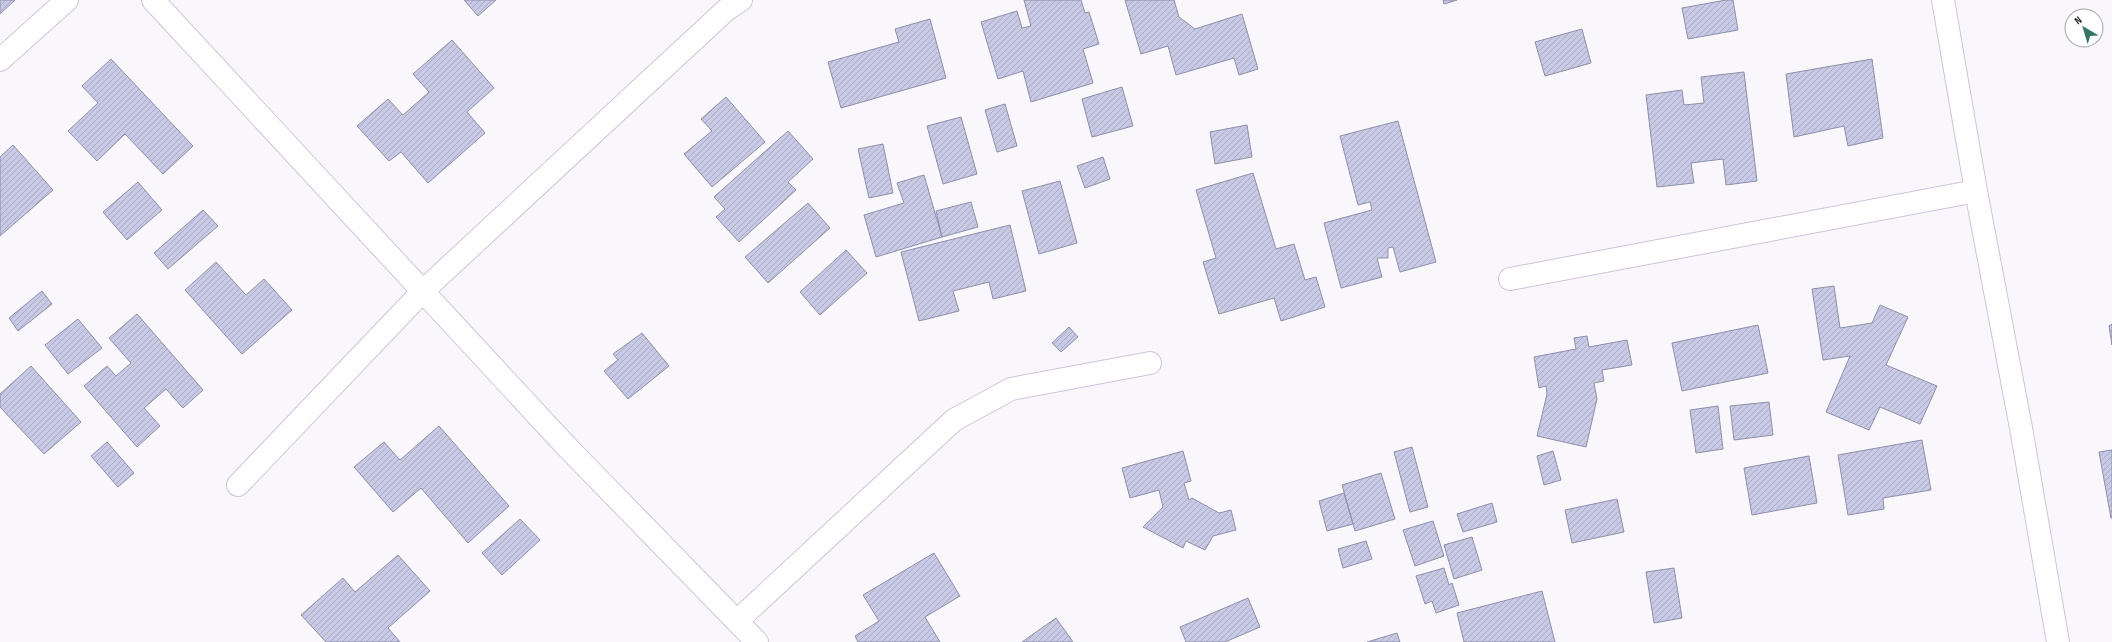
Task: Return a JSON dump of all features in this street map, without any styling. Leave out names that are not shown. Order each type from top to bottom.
[{"type":"street","points":[[0,60],[67,0]]},
{"type":"street","points":[[153,0],[424,290],[568,447],[757,642]]},
{"type":"street","points":[[238,485],[424,290],[726,10],[741,0]]},
{"type":"street","points":[[1943,0],[1976,190],[2021,428],[2058,642]]},
{"type":"street","points":[[1510,280],[1976,190]]},
{"type":"street","points":[[738,621],[954,420],[1011,389],[1150,363]]},
{"type":"building","points":[[0,0],[15,0],[0,14]]},
{"type":"building","points":[[464,0],[496,0],[478,16]]},
{"type":"building","points":[[1024,0],[1081,0],[1085,13],[1089,12],[1099,44],[1083,49],[1093,83],[1031,102],[1023,71],[998,79],[981,22],[1017,11],[1022,28],[1031,26]]},
{"type":"building","points":[[1125,0],[1174,0],[1179,17],[1195,29],[1242,14],[1258,69],[1239,75],[1234,58],[1176,75],[1168,46],[1141,54]]},
{"type":"building","points":[[1443,0],[1457,0],[1444,4]]},
{"type":"building","points":[[1733,0],[1738,30],[1688,39],[1682,8]]},
{"type":"building","points":[[930,19],[946,78],[841,108],[828,62],[899,42],[895,29]]},
{"type":"building","points":[[1582,29],[1591,63],[1545,76],[1535,42]]},
{"type":"building","points":[[452,40],[494,88],[467,112],[485,133],[428,183],[401,152],[389,161],[357,126],[388,99],[403,115],[429,92],[413,74]]},
{"type":"building","points":[[111,59],[193,146],[163,174],[125,134],[97,161],[68,131],[98,103],[82,86]]},
{"type":"building","points":[[1872,59],[1883,138],[1848,146],[1844,126],[1794,137],[1786,74]]},
{"type":"building","points":[[1744,72],[1757,181],[1726,185],[1723,159],[1691,163],[1694,183],[1657,187],[1646,95],[1682,90],[1684,105],[1704,103],[1701,77]]},
{"type":"building","points":[[1122,87],[1133,126],[1092,137],[1082,99]]},
{"type":"building","points":[[726,97],[765,142],[712,187],[684,154],[712,131],[701,119]]},
{"type":"building","points":[[1005,104],[1017,146],[997,152],[985,110]]},
{"type":"building","points":[[961,117],[977,174],[943,184],[927,126]]},
{"type":"building","points":[[1398,121],[1436,262],[1400,272],[1393,247],[1388,248],[1388,258],[1377,258],[1382,277],[1341,288],[1324,223],[1372,210],[1370,202],[1358,205],[1340,136]]},
{"type":"building","points":[[1247,125],[1252,157],[1215,164],[1210,132]]},
{"type":"building","points":[[788,131],[813,159],[788,182],[796,190],[739,242],[716,217],[725,209],[714,197]]},
{"type":"building","points":[[883,144],[893,193],[869,198],[858,149]]},
{"type":"building","points":[[13,145],[53,190],[0,236],[0,157]]},
{"type":"building","points":[[1103,157],[1110,179],[1085,188],[1077,166]]},
{"type":"building","points":[[1253,173],[1276,249],[1294,244],[1305,280],[1316,277],[1325,307],[1281,321],[1274,298],[1219,314],[1203,262],[1216,258],[1196,190]]},
{"type":"building","points":[[924,175],[942,237],[876,257],[864,215],[904,203],[897,183]]},
{"type":"building","points":[[1060,181],[1077,243],[1039,254],[1022,191]]},
{"type":"building","points":[[138,182],[162,210],[127,240],[103,212]]},
{"type":"building","points":[[971,202],[978,227],[942,237],[936,211]]},
{"type":"building","points":[[808,203],[830,228],[768,283],[745,257]]},
{"type":"building","points":[[203,210],[218,226],[168,269],[154,253]]},
{"type":"building","points":[[1010,225],[1026,291],[993,299],[989,282],[953,291],[959,311],[919,321],[901,252]]},
{"type":"building","points":[[846,250],[867,273],[820,315],[800,292]]},
{"type":"building","points":[[216,262],[246,295],[264,279],[292,310],[242,354],[185,290]]},
{"type":"building","points":[[1834,286],[1840,328],[1872,323],[1880,305],[1908,317],[1886,365],[1937,386],[1920,424],[1880,407],[1869,430],[1826,412],[1850,356],[1823,360],[1812,289]]},
{"type":"building","points":[[42,291],[52,304],[18,331],[9,318]]},
{"type":"building","points":[[137,314],[203,390],[183,408],[166,389],[144,408],[160,426],[137,447],[84,386],[107,366],[116,376],[131,363],[109,338]]},
{"type":"building","points":[[78,319],[102,348],[68,374],[45,345]]},
{"type":"building","points":[[2112,324],[2112,345],[2109,326]]},
{"type":"building","points":[[1758,325],[1768,373],[1682,391],[1672,343]]},
{"type":"building","points":[[1069,327],[1078,337],[1061,352],[1052,343]]},
{"type":"building","points":[[642,333],[669,366],[628,399],[604,371],[618,360],[613,354]]},
{"type":"building","points":[[1587,336],[1589,347],[1627,340],[1632,365],[1602,370],[1604,381],[1594,383],[1597,399],[1586,447],[1537,436],[1547,394],[1546,386],[1539,388],[1534,357],[1576,349],[1574,338]]},
{"type":"building","points":[[31,366],[81,422],[44,454],[0,407],[0,394]]},
{"type":"building","points":[[1769,402],[1773,435],[1734,440],[1730,406]]},
{"type":"building","points":[[1718,406],[1723,449],[1696,453],[1690,410]]},
{"type":"building","points":[[439,426],[509,506],[468,543],[421,488],[393,512],[354,467],[384,442],[400,460]]},
{"type":"building","points":[[1922,440],[1931,490],[1883,498],[1884,509],[1848,515],[1838,455]]},
{"type":"building","points":[[107,442],[134,473],[118,487],[91,456]]},
{"type":"building","points":[[1412,447],[1428,507],[1410,512],[1394,452]]},
{"type":"building","points":[[2112,450],[2112,518],[2111,518],[2099,452]]},
{"type":"building","points":[[1183,451],[1191,481],[1184,483],[1189,500],[1192,498],[1219,513],[1231,510],[1236,530],[1213,536],[1205,550],[1186,541],[1183,548],[1143,527],[1163,507],[1159,490],[1130,498],[1122,468]]},
{"type":"building","points":[[1553,451],[1561,480],[1544,485],[1537,456]]},
{"type":"building","points":[[1809,456],[1817,503],[1752,515],[1744,468]]},
{"type":"building","points":[[1381,473],[1395,519],[1355,531],[1342,485]]},
{"type":"building","points":[[1344,493],[1353,524],[1327,531],[1319,501]]},
{"type":"building","points":[[1617,499],[1624,532],[1572,543],[1565,510]]},
{"type":"building","points":[[1492,503],[1497,522],[1463,532],[1457,514]]},
{"type":"building","points":[[520,519],[540,540],[502,575],[482,553]]},
{"type":"building","points":[[1433,521],[1444,556],[1415,566],[1403,530]]},
{"type":"building","points":[[1472,537],[1482,570],[1454,579],[1444,545]]},
{"type":"building","points":[[1366,541],[1372,559],[1343,568],[1338,549]]},
{"type":"building","points":[[934,553],[960,596],[925,617],[940,642],[858,642],[855,636],[879,621],[863,595]]},
{"type":"building","points":[[398,555],[430,591],[388,628],[400,642],[326,642],[301,615],[343,578],[355,592]]},
{"type":"building","points":[[1444,568],[1449,585],[1452,583],[1459,605],[1436,613],[1432,601],[1425,604],[1416,576]]},
{"type":"building","points":[[1674,568],[1682,618],[1654,623],[1646,572]]},
{"type":"building","points":[[1542,591],[1555,642],[1464,642],[1457,613]]},
{"type":"building","points":[[1248,598],[1260,627],[1225,642],[1186,642],[1180,627]]},
{"type":"building","points":[[1056,618],[1073,642],[1022,642]]},
{"type":"building","points":[[1397,633],[1400,642],[1367,642]]}]
